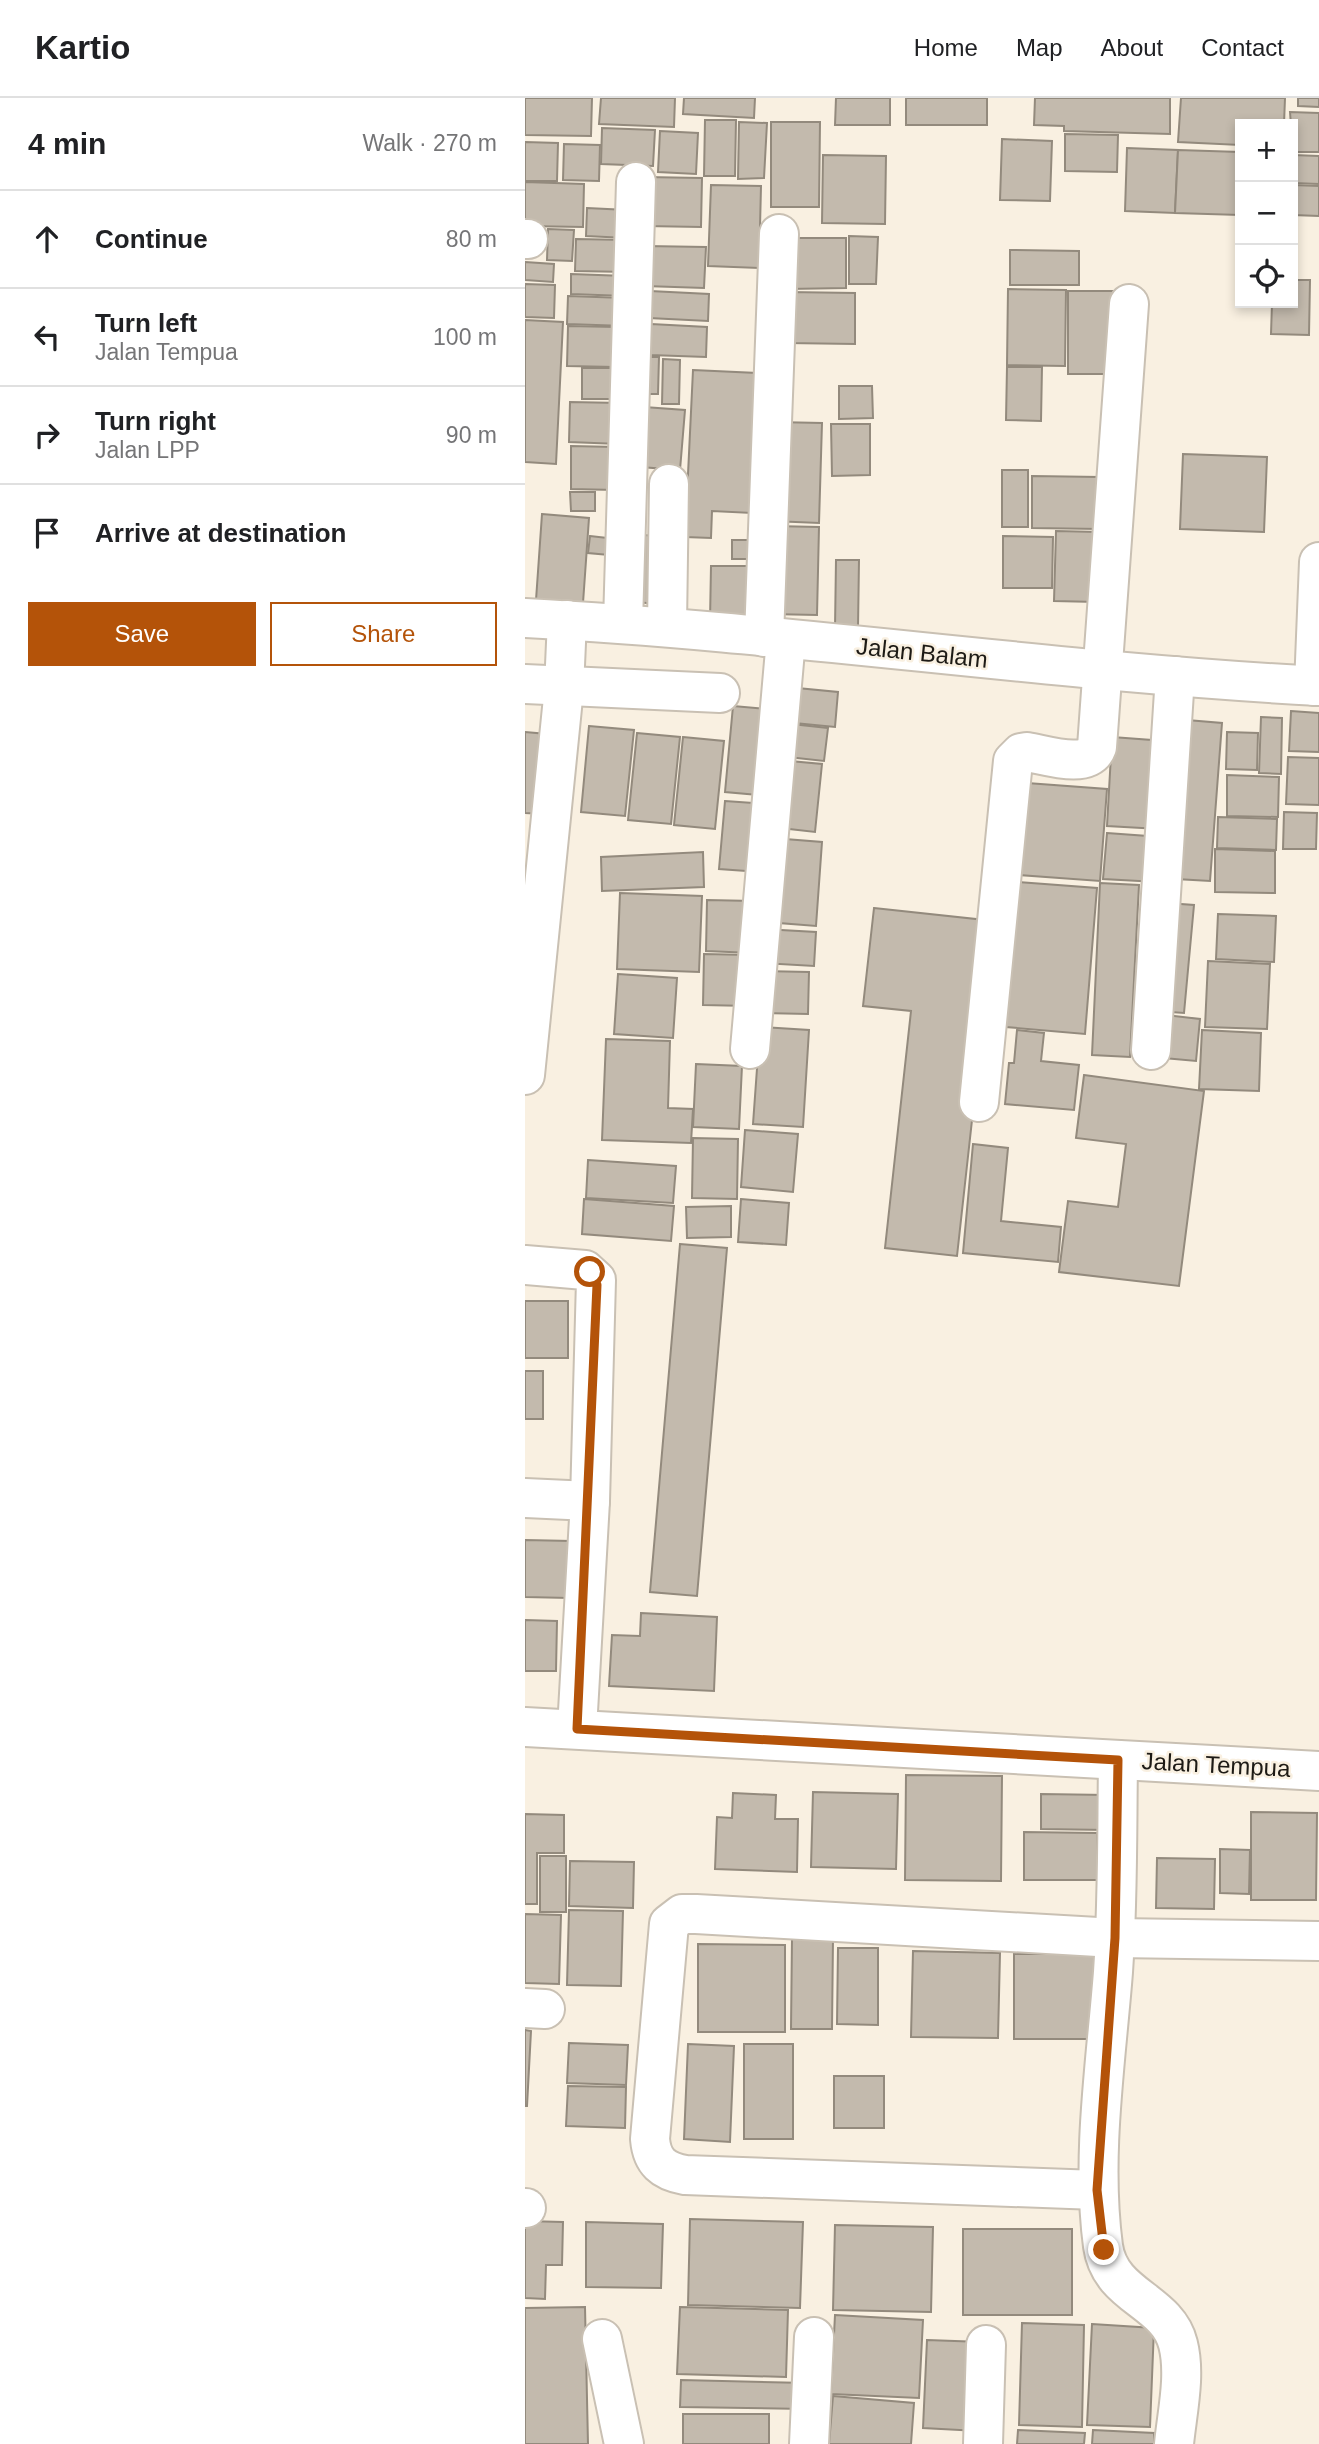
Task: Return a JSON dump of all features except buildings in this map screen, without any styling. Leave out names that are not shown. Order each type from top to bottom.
[{"type":"street","points":[[623,623],[636,182]]},
{"type":"street","points":[[750,1049],[775,638],[779,234]]},
{"type":"street","points":[[979,1102],[1011,769],[1021,753],[1085,760],[1094,755],[1105,671],[1129,304]]},
{"type":"street","points":[[667,626],[669,484]]},
{"type":"street","points":[[1317,686],[1319,562]]},
{"type":"street","name":"Jalan Balam","points":[[525,618],[667,626],[1105,671],[1317,686]]},
{"type":"street","points":[[525,1075],[564,688],[567,620]]},
{"type":"street","points":[[1151,1050],[1175,676]]},
{"type":"street","points":[[525,684],[564,688],[720,693]]},
{"type":"street","points":[[525,1265],[585,1270],[596,1280],[590,1501],[577,1729]]},
{"type":"street","points":[[525,1498],[590,1501]]},
{"type":"street","name":"Jalan Tempua","points":[[525,1727],[1319,1771]]},
{"type":"street","points":[[1118,1760],[1115,1938],[1097,2190],[1104,2250],[1110,2273],[1129,2292],[1165,2319],[1178,2342],[1180,2369],[1174,2444]]},
{"type":"street","points":[[1097,2190],[685,2175],[668,2172],[658,2164],[652,2153],[650,2139],[667,1929],[682,1914],[1115,1938],[1319,1941]]},
{"type":"street","points":[[809,2444],[814,2337]]},
{"type":"street","points":[[602,2339],[624,2444]]},
{"type":"street","points":[[983,2444],[986,2345]]},
{"type":"route","points":[[590,1272],[597,1285],[590,1501],[577,1729],[1118,1760],[1115,1938],[1097,2190],[1104,2250]]}]
